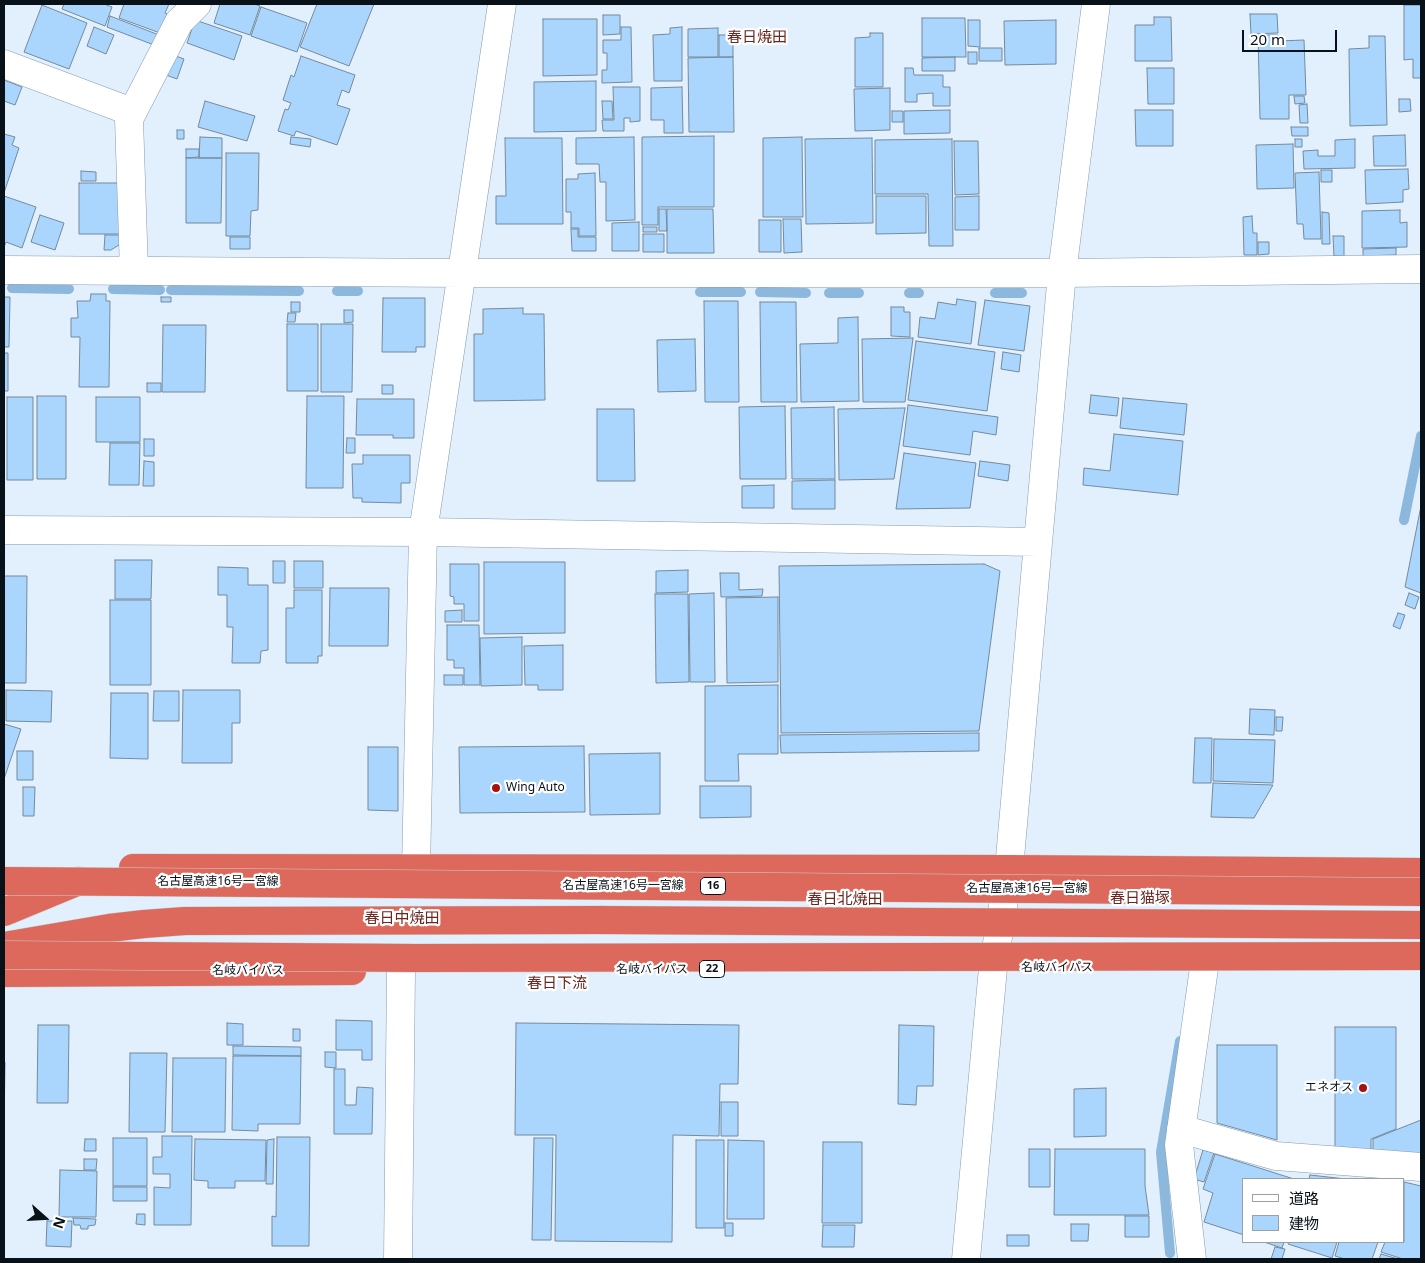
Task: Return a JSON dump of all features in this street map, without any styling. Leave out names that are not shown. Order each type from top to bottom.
[{"type":"highway","points":[[4,868],[416,870],[1009,869],[1421,872]]},
{"type":"highway","name":"名古屋高速16号一宮線","points":[[4,881],[1421,892]]},
{"type":"highway","points":[[4,912],[79,881]]},
{"type":"highway","points":[[4,946],[109,928],[185,921],[600,920],[1421,925]]},
{"type":"highway","points":[[4,955],[417,958],[1421,956]]},
{"type":"highway","name":"名岐バイパス","points":[[4,973],[1421,967]]},
{"type":"street","points":[[134,271],[129,119],[178,22],[197,4]]},
{"type":"street","points":[[416,870],[423,532],[502,4]]},
{"type":"street","points":[[966,1259],[993,968],[1009,869],[1062,273],[1096,4]]},
{"type":"street","points":[[4,64],[132,112]]},
{"type":"street","points":[[4,270],[462,273],[1062,273],[1421,269]]},
{"type":"street","points":[[4,530],[423,532],[1038,542]]},
{"type":"street","points":[[1192,1259],[1179,1145],[1204,968]]},
{"type":"street","points":[[398,1259],[402,970]]},
{"type":"street","points":[[1181,1129],[1276,1156],[1421,1167]]},
{"type":"building","points":[[64,4],[104,4],[112,7],[105,26],[62,9]]},
{"type":"building","points":[[124,4],[169,4],[160,33],[119,18]]},
{"type":"building","points":[[220,4],[254,4],[260,6],[250,35],[214,23]]},
{"type":"building","points":[[317,4],[374,4],[349,66],[300,47]]},
{"type":"building","points":[[42,5],[87,23],[69,69],[24,52]]},
{"type":"building","points":[[1404,5],[1421,5],[1421,78],[1413,78],[1413,59],[1404,60]]},
{"type":"building","points":[[261,7],[307,23],[297,52],[251,36]]},
{"type":"building","points":[[1250,14],[1277,14],[1278,33],[1251,34]]},
{"type":"building","points":[[603,15],[620,15],[620,34],[603,35]]},
{"type":"building","points":[[110,16],[159,35],[154,45],[107,27]]},
{"type":"building","points":[[1154,17],[1171,17],[1172,61],[1135,61],[1135,25],[1154,25]]},
{"type":"building","points":[[922,18],[965,18],[966,57],[922,57]]},
{"type":"building","points":[[543,19],[597,19],[597,75],[543,76]]},
{"type":"building","points":[[195,20],[242,36],[234,60],[187,43]]},
{"type":"building","points":[[968,20],[980,20],[980,47],[968,46]]},
{"type":"building","points":[[1056,20],[1056,64],[1005,65],[1004,21]]},
{"type":"building","points":[[94,27],[114,35],[106,54],[87,46]]},
{"type":"building","points":[[621,27],[631,27],[632,82],[602,83],[602,70],[607,70],[607,53],[603,53],[603,40],[621,40]]},
{"type":"building","points":[[682,27],[682,81],[654,81],[653,35],[670,34],[670,28]]},
{"type":"building","points":[[718,28],[718,57],[688,57],[688,29]]},
{"type":"building","points":[[870,33],[883,33],[883,87],[855,87],[855,38],[870,37]]},
{"type":"building","points":[[719,35],[733,35],[733,57],[719,57]]},
{"type":"building","points":[[1258,35],[1278,35],[1278,41],[1304,40],[1306,95],[1289,95],[1289,119],[1260,119]]},
{"type":"building","points":[[1369,36],[1385,36],[1387,125],[1350,126],[1349,49],[1369,48]]},
{"type":"building","points":[[979,48],[1002,48],[1002,61],[979,61]]},
{"type":"building","points":[[968,52],[977,52],[977,64],[968,64]]},
{"type":"building","points":[[173,55],[184,59],[177,79],[166,75]]},
{"type":"building","points":[[301,56],[355,75],[349,93],[342,90],[337,105],[350,109],[337,145],[296,131],[294,136],[278,131],[285,109],[288,110],[291,103],[283,100],[291,75],[294,77]]},
{"type":"building","points":[[733,57],[734,132],[689,132],[688,58]]},
{"type":"building","points":[[955,57],[955,71],[922,71],[922,58]]},
{"type":"building","points":[[905,68],[913,68],[914,75],[943,75],[943,87],[950,87],[950,106],[933,106],[933,93],[917,94],[917,102],[905,102]]},
{"type":"building","points":[[1147,68],[1174,68],[1174,104],[1148,104]]},
{"type":"building","points":[[4,80],[22,87],[15,105],[4,101]]},
{"type":"building","points":[[596,81],[596,131],[534,132],[534,82]]},
{"type":"building","points":[[613,87],[640,87],[640,121],[630,122],[630,118],[624,118],[624,131],[603,131],[602,120],[614,120]]},
{"type":"building","points":[[682,87],[683,133],[664,133],[664,120],[651,120],[651,88]]},
{"type":"building","points":[[890,88],[890,130],[855,131],[854,89]]},
{"type":"building","points":[[1294,96],[1304,96],[1305,103],[1295,104]]},
{"type":"building","points":[[1399,99],[1410,99],[1411,111],[1399,112]]},
{"type":"building","points":[[205,101],[255,116],[247,141],[198,127]]},
{"type":"building","points":[[602,101],[612,101],[613,119],[603,119]]},
{"type":"building","points":[[1307,104],[1308,123],[1300,123],[1299,105]]},
{"type":"building","points":[[950,110],[950,133],[904,134],[904,111]]},
{"type":"building","points":[[1135,110],[1173,110],[1173,146],[1136,146]]},
{"type":"building","points":[[892,111],[903,111],[903,122],[892,122]]},
{"type":"building","points":[[1291,127],[1308,127],[1308,136],[1292,136]]},
{"type":"building","points":[[177,130],[184,130],[184,139],[177,139]]},
{"type":"building","points":[[4,134],[15,137],[12,145],[19,148],[4,193]]},
{"type":"building","points":[[1405,135],[1406,166],[1374,166],[1373,136]]},
{"type":"building","points":[[714,136],[714,207],[658,207],[658,225],[642,225],[642,137]]},
{"type":"building","points":[[200,137],[222,138],[222,158],[199,158]]},
{"type":"building","points":[[291,137],[311,139],[310,147],[290,144]]},
{"type":"building","points":[[634,137],[635,220],[606,221],[606,182],[600,182],[599,164],[576,164],[576,138]]},
{"type":"building","points":[[802,137],[803,217],[763,217],[763,138]]},
{"type":"building","points":[[505,138],[562,138],[563,224],[496,224],[496,196],[506,196]]},
{"type":"building","points":[[872,138],[873,223],[806,224],[805,139]]},
{"type":"building","points":[[952,139],[953,246],[929,246],[928,194],[875,194],[875,140]]},
{"type":"building","points":[[1295,139],[1302,139],[1302,147],[1295,147]]},
{"type":"building","points":[[1355,139],[1355,168],[1304,169],[1303,151],[1318,150],[1318,156],[1335,156],[1335,140]]},
{"type":"building","points":[[954,141],[978,141],[979,194],[955,195]]},
{"type":"building","points":[[1293,144],[1294,188],[1257,189],[1256,145]]},
{"type":"building","points":[[186,149],[199,149],[199,157],[186,158]]},
{"type":"building","points":[[226,153],[259,153],[258,210],[251,211],[250,236],[226,236]]},
{"type":"building","points":[[186,158],[222,158],[221,223],[186,223]]},
{"type":"building","points":[[1408,169],[1409,189],[1403,190],[1403,202],[1366,204],[1365,170]]},
{"type":"building","points":[[1321,170],[1332,170],[1332,182],[1321,182]]},
{"type":"building","points":[[81,171],[96,172],[96,181],[81,181]]},
{"type":"building","points":[[1319,172],[1321,239],[1304,239],[1303,224],[1297,224],[1295,173]]},
{"type":"building","points":[[595,173],[596,236],[579,236],[579,228],[571,228],[571,212],[566,212],[566,179],[578,179],[578,174]]},
{"type":"building","points":[[79,183],[119,183],[122,234],[79,234]]},
{"type":"building","points":[[4,196],[36,207],[22,248],[6,242],[4,247]]},
{"type":"building","points":[[876,196],[926,196],[926,233],[876,234]]},
{"type":"building","points":[[979,196],[979,230],[955,230],[955,197]]},
{"type":"building","points":[[659,209],[666,209],[667,231],[659,231]]},
{"type":"building","points":[[667,209],[713,209],[714,253],[667,253]]},
{"type":"building","points":[[1400,210],[1400,223],[1407,222],[1407,247],[1362,248],[1362,211]]},
{"type":"building","points":[[1322,212],[1329,213],[1330,244],[1322,244]]},
{"type":"building","points":[[40,215],[64,223],[55,250],[31,242]]},
{"type":"building","points":[[1252,216],[1253,233],[1257,233],[1257,255],[1244,255],[1243,217]]},
{"type":"building","points":[[783,219],[801,219],[802,252],[784,253]]},
{"type":"building","points":[[759,220],[781,220],[781,252],[759,252]]},
{"type":"building","points":[[639,222],[639,251],[612,251],[612,223]]},
{"type":"building","points":[[643,227],[657,227],[657,232],[643,232]]},
{"type":"building","points":[[571,229],[578,229],[578,237],[596,237],[596,251],[572,251]]},
{"type":"building","points":[[643,234],[664,234],[664,252],[643,252]]},
{"type":"building","points":[[105,235],[122,235],[122,243],[111,250],[104,250]]},
{"type":"building","points":[[1333,236],[1344,236],[1344,256],[1334,256]]},
{"type":"building","points":[[230,237],[250,237],[250,249],[230,249]]},
{"type":"building","points":[[1258,242],[1269,242],[1269,254],[1258,255]]},
{"type":"building","points":[[1396,248],[1396,255],[1363,256],[1363,249]]},
{"type":"building","points":[[91,294],[106,294],[106,301],[110,301],[109,387],[79,387],[80,337],[71,337],[71,318],[78,318],[77,301],[90,301]]},
{"type":"building","points":[[4,297],[10,297],[9,347],[4,347]]},
{"type":"building","points":[[161,297],[171,297],[171,302],[161,302]]},
{"type":"building","points":[[383,298],[425,298],[425,347],[416,347],[416,352],[382,352]]},
{"type":"building","points":[[957,299],[976,302],[971,344],[918,337],[920,317],[935,319],[938,302],[956,305]]},
{"type":"building","points":[[985,300],[1030,306],[1024,351],[978,345]]},
{"type":"building","points":[[704,301],[738,301],[739,402],[705,402]]},
{"type":"building","points":[[291,302],[300,302],[300,312],[291,312]]},
{"type":"building","points":[[760,302],[796,302],[797,402],[761,402]]},
{"type":"building","points":[[891,307],[904,307],[904,312],[910,312],[910,337],[891,336]]},
{"type":"building","points":[[523,308],[523,314],[544,314],[545,400],[474,401],[474,334],[483,334],[483,309]]},
{"type":"building","points":[[344,310],[353,310],[353,322],[344,323]]},
{"type":"building","points":[[288,313],[296,313],[295,322],[287,322]]},
{"type":"building","points":[[858,317],[859,401],[801,402],[800,344],[838,343],[838,318]]},
{"type":"building","points":[[287,324],[318,324],[318,391],[287,391]]},
{"type":"building","points":[[321,324],[353,324],[352,392],[321,392]]},
{"type":"building","points":[[163,325],[206,325],[205,392],[162,392]]},
{"type":"building","points":[[913,338],[905,402],[863,402],[862,339]]},
{"type":"building","points":[[695,339],[696,391],[658,392],[657,340]]},
{"type":"building","points":[[916,341],[995,352],[987,411],[908,400]]},
{"type":"building","points":[[1003,352],[1021,355],[1019,372],[1001,369]]},
{"type":"building","points":[[4,353],[8,353],[8,391],[4,391]]},
{"type":"building","points":[[147,383],[161,383],[161,392],[147,392]]},
{"type":"building","points":[[382,385],[393,385],[393,394],[382,394]]},
{"type":"building","points":[[1091,395],[1119,398],[1117,416],[1089,413]]},
{"type":"building","points":[[37,396],[66,396],[66,479],[37,479]]},
{"type":"building","points":[[307,396],[344,396],[343,488],[306,488]]},
{"type":"building","points":[[7,397],[33,397],[33,480],[7,480]]},
{"type":"building","points":[[96,397],[140,397],[140,442],[96,442]]},
{"type":"building","points":[[1123,398],[1187,404],[1184,435],[1120,428]]},
{"type":"building","points":[[357,399],[414,399],[414,438],[393,438],[393,435],[356,435]]},
{"type":"building","points":[[908,405],[998,417],[996,435],[973,431],[970,455],[903,446]]},
{"type":"building","points":[[785,406],[786,479],[740,479],[739,407]]},
{"type":"building","points":[[834,407],[835,479],[792,479],[791,408]]},
{"type":"building","points":[[905,408],[894,479],[839,480],[838,409]]},
{"type":"building","points":[[597,409],[634,409],[635,481],[597,481]]},
{"type":"building","points":[[1114,434],[1183,441],[1178,495],[1083,485],[1084,468],[1110,471]]},
{"type":"building","points":[[347,438],[355,438],[355,453],[346,453]]},
{"type":"building","points":[[144,439],[154,439],[154,456],[144,456]]},
{"type":"building","points":[[110,443],[140,443],[139,485],[109,485]]},
{"type":"building","points":[[904,453],[976,463],[970,508],[896,509]]},
{"type":"building","points":[[363,455],[410,455],[410,483],[401,483],[401,503],[362,502],[362,498],[353,498],[352,464],[363,464]]},
{"type":"building","points":[[144,461],[154,462],[154,486],[143,486]]},
{"type":"building","points":[[980,461],[1010,465],[1008,481],[978,476]]},
{"type":"building","points":[[835,480],[835,509],[792,509],[792,481]]},
{"type":"building","points":[[774,485],[774,508],[742,508],[742,486]]},
{"type":"building","points":[[1421,506],[1421,593],[1405,587]]},
{"type":"building","points":[[115,560],[152,560],[151,599],[115,599]]},
{"type":"building","points":[[273,561],[285,561],[285,583],[273,583]]},
{"type":"building","points":[[294,561],[323,561],[323,588],[294,588]]},
{"type":"building","points":[[484,562],[565,562],[565,633],[484,634]]},
{"type":"building","points":[[450,564],[479,564],[479,621],[464,621],[464,604],[454,604],[454,597],[450,596]]},
{"type":"building","points":[[984,564],[1000,571],[979,731],[781,733],[779,566]]},
{"type":"building","points":[[218,567],[248,568],[248,585],[268,585],[268,650],[261,651],[260,663],[232,663],[233,627],[227,627],[227,595],[218,595]]},
{"type":"building","points":[[688,570],[688,592],[656,593],[656,571]]},
{"type":"building","points":[[720,573],[739,573],[739,590],[763,589],[762,596],[721,597]]},
{"type":"building","points":[[4,576],[27,576],[26,683],[4,683]]},
{"type":"building","points":[[330,588],[389,588],[388,646],[329,646]]},
{"type":"building","points":[[294,590],[322,590],[322,656],[318,656],[318,663],[286,663],[286,608],[294,608]]},
{"type":"building","points":[[714,593],[715,682],[690,682],[689,594]]},
{"type":"building","points":[[1409,593],[1419,597],[1415,609],[1405,605]]},
{"type":"building","points":[[655,594],[688,594],[689,682],[656,683]]},
{"type":"building","points":[[778,597],[778,682],[727,683],[726,598]]},
{"type":"building","points":[[110,600],[151,600],[151,685],[110,685]]},
{"type":"building","points":[[462,610],[462,622],[445,622],[445,611]]},
{"type":"building","points":[[1398,613],[1405,615],[1400,629],[1393,626]]},
{"type":"building","points":[[447,625],[479,625],[480,685],[464,685],[464,668],[454,668],[454,660],[447,660]]},
{"type":"building","points":[[522,637],[522,685],[481,686],[480,638]]},
{"type":"building","points":[[563,645],[563,690],[538,690],[538,685],[525,685],[524,646]]},
{"type":"building","points":[[444,675],[463,675],[463,685],[444,685]]},
{"type":"building","points":[[778,685],[778,754],[738,754],[739,781],[705,781],[705,686]]},
{"type":"building","points":[[6,690],[52,691],[51,722],[6,721]]},
{"type":"building","points":[[183,690],[240,690],[240,723],[232,723],[232,763],[182,763]]},
{"type":"building","points":[[154,691],[179,691],[179,721],[153,721]]},
{"type":"building","points":[[111,693],[148,693],[148,759],[110,758]]},
{"type":"building","points":[[1250,709],[1275,710],[1274,735],[1249,734]]},
{"type":"building","points":[[1276,717],[1283,717],[1282,731],[1276,731]]},
{"type":"building","points":[[4,724],[21,729],[4,779]]},
{"type":"building","points":[[979,733],[979,751],[781,753],[780,735]]},
{"type":"building","points":[[1195,738],[1212,738],[1211,783],[1193,783]]},
{"type":"building","points":[[1214,739],[1275,740],[1273,783],[1213,781]]},
{"type":"building","points":[[584,746],[585,812],[460,813],[459,747]]},
{"type":"building","points":[[368,747],[398,747],[398,811],[368,810]]},
{"type":"building","points":[[17,751],[33,751],[33,780],[17,780]]},
{"type":"building","points":[[660,753],[660,814],[590,815],[589,754]]},
{"type":"building","points":[[1213,783],[1273,785],[1254,818],[1211,817]]},
{"type":"building","points":[[700,786],[751,786],[751,817],[700,818]]},
{"type":"building","points":[[23,787],[35,787],[34,816],[23,816]]},
{"type":"building","points":[[336,1020],[372,1021],[372,1060],[362,1060],[362,1050],[336,1050]]},
{"type":"building","points":[[227,1023],[243,1024],[243,1045],[227,1045]]},
{"type":"building","points":[[516,1023],[739,1025],[738,1084],[720,1084],[719,1136],[673,1135],[672,1242],[555,1241],[556,1135],[515,1135]]},
{"type":"building","points":[[38,1025],[69,1025],[68,1103],[37,1103]]},
{"type":"building","points":[[899,1025],[934,1026],[933,1086],[917,1086],[916,1105],[898,1104]]},
{"type":"building","points":[[1335,1027],[1396,1027],[1396,1129],[1371,1139],[1371,1151],[1335,1151]]},
{"type":"building","points":[[293,1029],[300,1029],[300,1041],[293,1041]]},
{"type":"building","points":[[1217,1045],[1277,1045],[1277,1140],[1217,1123]]},
{"type":"building","points":[[233,1046],[301,1047],[301,1056],[233,1055]]},
{"type":"building","points":[[325,1052],[336,1052],[336,1068],[325,1067]]},
{"type":"building","points":[[130,1053],[167,1053],[165,1132],[129,1132]]},
{"type":"building","points":[[233,1056],[301,1056],[300,1124],[258,1124],[258,1131],[232,1130]]},
{"type":"building","points":[[173,1058],[226,1058],[225,1132],[172,1132]]},
{"type":"building","points":[[4,1062],[5,1062],[4,1132]]},
{"type":"building","points":[[334,1069],[345,1069],[345,1105],[356,1105],[357,1087],[373,1088],[372,1134],[334,1134]]},
{"type":"building","points":[[1106,1088],[1106,1136],[1074,1137],[1074,1089]]},
{"type":"building","points":[[721,1102],[738,1102],[738,1136],[721,1136]]},
{"type":"building","points":[[1421,1120],[1421,1153],[1373,1154],[1373,1139]]},
{"type":"building","points":[[162,1136],[192,1136],[191,1225],[154,1225],[154,1187],[170,1188],[170,1174],[153,1174],[153,1157],[162,1157]]},
{"type":"building","points":[[277,1137],[310,1137],[309,1246],[272,1246],[272,1216],[276,1217]]},
{"type":"building","points":[[113,1138],[147,1138],[147,1186],[113,1186]]},
{"type":"building","points":[[534,1138],[553,1138],[551,1240],[532,1240]]},
{"type":"building","points":[[85,1139],[96,1139],[96,1151],[84,1151]]},
{"type":"building","points":[[195,1139],[266,1140],[265,1181],[235,1181],[235,1188],[208,1188],[208,1181],[194,1180]]},
{"type":"building","points":[[274,1139],[273,1184],[266,1184],[267,1140]]},
{"type":"building","points":[[696,1140],[724,1140],[724,1228],[696,1228]]},
{"type":"building","points":[[728,1140],[764,1141],[764,1219],[727,1219]]},
{"type":"building","points":[[823,1142],[862,1142],[862,1223],[822,1223]]},
{"type":"building","points":[[1029,1149],[1050,1149],[1050,1187],[1029,1187]]},
{"type":"building","points":[[1055,1149],[1145,1149],[1145,1186],[1149,1215],[1054,1215]]},
{"type":"building","points":[[1203,1150],[1214,1153],[1204,1182],[1194,1179]]},
{"type":"building","points":[[1215,1154],[1291,1178],[1242,1178],[1242,1234],[1204,1222],[1213,1193],[1203,1189]]},
{"type":"building","points":[[84,1159],[97,1159],[96,1170],[84,1170]]},
{"type":"building","points":[[60,1170],[97,1171],[96,1217],[59,1217]]},
{"type":"building","points":[[1310,1175],[1337,1178],[1309,1178]]},
{"type":"building","points":[[1405,1182],[1421,1186],[1421,1259],[1403,1259],[1381,1252],[1385,1243],[1405,1243]]},
{"type":"building","points":[[113,1187],[147,1187],[147,1201],[113,1201]]},
{"type":"building","points":[[137,1214],[145,1214],[145,1225],[136,1224]]},
{"type":"building","points":[[1125,1216],[1149,1216],[1149,1237],[1125,1237]]},
{"type":"building","points":[[73,1218],[96,1219],[95,1225],[88,1226],[88,1229],[81,1229],[80,1225],[74,1225]]},
{"type":"building","points":[[47,1221],[72,1221],[71,1247],[46,1246]]},
{"type":"building","points":[[725,1223],[733,1223],[733,1236],[725,1236]]},
{"type":"building","points":[[1071,1224],[1089,1224],[1088,1241],[1071,1241]]},
{"type":"building","points":[[823,1225],[855,1225],[854,1247],[822,1247]]},
{"type":"building","points":[[1007,1235],[1029,1235],[1029,1246],[1007,1246]]},
{"type":"building","points":[[1267,1243],[1284,1243],[1282,1248]]},
{"type":"building","points":[[1288,1243],[1337,1243],[1332,1258]]},
{"type":"building","points":[[1339,1243],[1378,1243],[1372,1259],[1345,1259],[1335,1256]]},
{"type":"building","points":[[1275,1247],[1285,1249],[1282,1259],[1271,1259]]},
{"type":"building","points":[[1381,1254],[1398,1259],[1379,1259]]},
{"type":"waterway","points":[[12,288],[69,289]]},
{"type":"waterway","points":[[113,289],[160,290]]},
{"type":"waterway","points":[[171,290],[299,291]]},
{"type":"waterway","points":[[337,291],[358,291]]},
{"type":"waterway","points":[[700,292],[741,292]]},
{"type":"waterway","points":[[760,292],[806,293]]},
{"type":"waterway","points":[[829,293],[859,293]]},
{"type":"waterway","points":[[909,293],[919,293]]},
{"type":"waterway","points":[[995,293],[1022,293]]},
{"type":"waterway","points":[[1404,520],[1421,436]]},
{"type":"waterway","points":[[1170,1253],[1161,1152],[1180,1041]]},
{"type":"place","name":"Wing Auto","points":[[496,788]]},
{"type":"place","name":"エネオス","points":[[1363,1088]]},
{"type":"district","name":"春日焼田","points":[[757,38]]},
{"type":"district","name":"春日猫塚","points":[[1140,899]]},
{"type":"district","name":"春日北焼田","points":[[845,900]]},
{"type":"district","name":"春日中焼田","points":[[402,919]]},
{"type":"district","name":"春日下流","points":[[557,984]]}]
